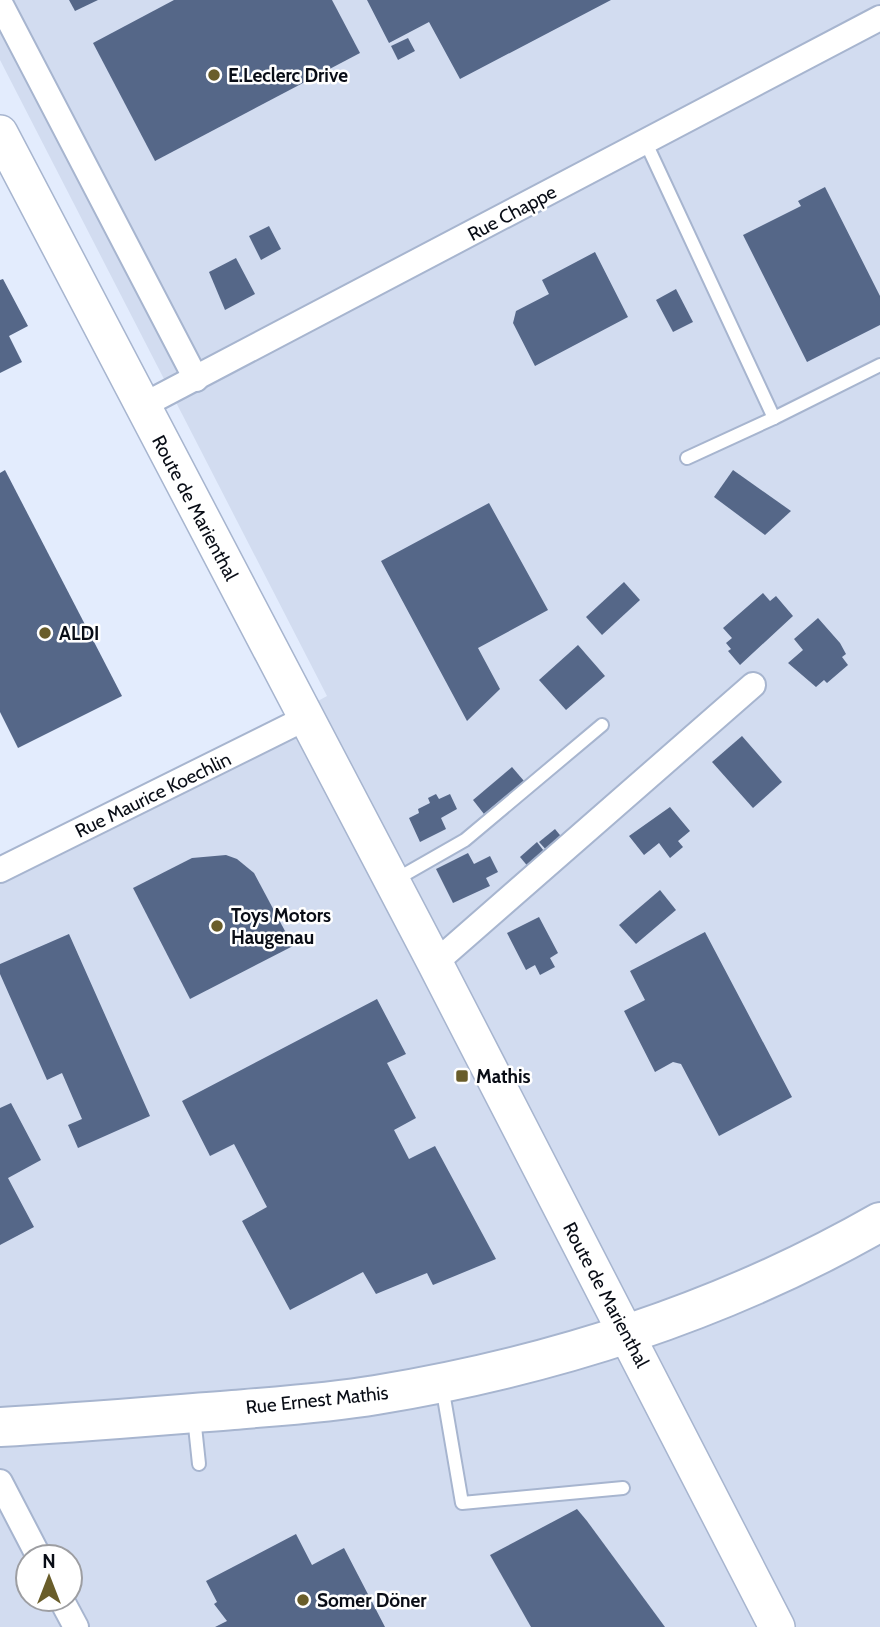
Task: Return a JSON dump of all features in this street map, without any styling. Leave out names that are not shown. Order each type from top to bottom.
[{"type":"main road","name":"Rue Ernest Mathis","points":[[0,1427],[328,1401],[442,1384],[534,1362],[627,1335],[760,1284],[880,1222]]},
{"type":"street","points":[[0,3],[196,379]]},
{"type":"street","name":"Rue Chappe","points":[[142,406],[880,18]]},
{"type":"street","name":"Route de Marienthal","points":[[0,133],[435,963],[777,1627]]},
{"type":"street","points":[[435,963],[752,685]]},
{"type":"street","name":"Rue Maurice Koechlin","points":[[0,870],[306,719]]},
{"type":"street","points":[[0,1483],[32,1543]]},
{"type":"lane","points":[[646,143],[774,418]]},
{"type":"lane","points":[[687,458],[880,365]]},
{"type":"lane","points":[[392,881],[465,840],[602,725]]},
{"type":"lane","points":[[442,1384],[462,1503],[623,1488]]},
{"type":"lane","points":[[194,1413],[199,1464]]},
{"type":"shaded area","points":[[0,0],[880,0],[880,1627],[0,1627],[0,877],[327,696],[0,60]]},
{"type":"building","points":[[69,0],[98,0],[75,11]]},
{"type":"building","name":"E.Leclerc Drive","points":[[174,0],[332,0],[360,53],[155,161],[93,43]]},
{"type":"building","points":[[367,0],[611,0],[460,79],[429,22],[389,43]]},
{"type":"building","points":[[408,38],[415,51],[398,60],[391,46]]},
{"type":"building","points":[[825,187],[880,296],[880,325],[807,362],[743,235],[801,206],[798,201]]},
{"type":"building","points":[[269,226],[281,249],[261,260],[249,236]]},
{"type":"building","points":[[595,252],[628,317],[535,366],[513,323],[516,311],[549,294],[542,280]]},
{"type":"building","points":[[236,258],[255,294],[225,310],[209,272]]},
{"type":"building","points":[[3,279],[28,326],[9,336],[22,362],[0,373],[0,280]]},
{"type":"building","points":[[676,289],[693,322],[673,332],[656,300]]},
{"type":"building","name":"ALDI","points":[[5,470],[122,696],[18,748],[0,712],[0,473]]},
{"type":"building","points":[[733,470],[791,511],[765,535],[714,497]]},
{"type":"building","points":[[489,503],[548,610],[478,648],[500,689],[467,721],[381,561]]},
{"type":"building","points":[[624,582],[640,600],[602,635],[586,617]]},
{"type":"building","points":[[763,593],[770,601],[776,596],[793,616],[740,665],[728,651],[731,649],[726,643],[732,638],[723,628]]},
{"type":"building","points":[[818,618],[840,643],[846,654],[842,657],[848,665],[827,683],[824,680],[816,687],[788,663],[803,650],[794,639]]},
{"type":"building","points":[[578,645],[605,676],[566,710],[539,680]]},
{"type":"building","points":[[742,736],[782,782],[753,808],[712,762]]},
{"type":"building","points":[[512,767],[524,781],[484,814],[473,800]]},
{"type":"building","points":[[436,794],[439,799],[450,794],[457,809],[441,818],[446,829],[420,842],[409,818],[419,813],[418,809],[430,803],[428,798]]},
{"type":"building","points":[[670,807],[690,831],[678,841],[683,847],[670,858],[659,843],[644,855],[629,836]]},
{"type":"building","points":[[555,829],[564,840],[549,853],[539,842]]},
{"type":"building","points":[[537,842],[547,855],[530,869],[520,857]]},
{"type":"building","points":[[468,853],[474,864],[490,856],[498,872],[486,878],[490,886],[453,903],[436,869]]},
{"type":"building","name":"Toys Motors Haugenau","points":[[226,855],[237,859],[254,873],[293,946],[190,999],[133,888],[192,858]]},
{"type":"building","points":[[660,890],[676,910],[636,944],[619,925]]},
{"type":"building","points":[[539,917],[558,953],[550,958],[555,967],[540,975],[535,965],[526,970],[507,933]]},
{"type":"building","points":[[705,932],[792,1097],[719,1136],[681,1064],[673,1062],[655,1072],[624,1011],[645,1000],[630,971]]},
{"type":"building","points":[[69,934],[150,1116],[78,1148],[68,1125],[82,1119],[62,1073],[47,1080],[0,974],[0,964]]},
{"type":"building","points":[[377,999],[406,1054],[387,1063],[416,1118],[394,1130],[409,1159],[435,1146],[496,1259],[433,1285],[427,1273],[376,1294],[363,1272],[290,1310],[242,1221],[267,1207],[234,1144],[210,1156],[182,1101]]},
{"type":"building","points":[[11,1103],[41,1160],[8,1178],[34,1227],[0,1245],[0,1108]]},
{"type":"building","points":[[577,1509],[665,1627],[531,1627],[490,1555]]},
{"type":"building","name":"Somer Döner","points":[[296,1534],[312,1565],[344,1548],[385,1627],[215,1627],[227,1621],[214,1604],[217,1602],[206,1581]]},
{"type":"place","name":"E.Leclerc Drive","points":[[214,75]]},
{"type":"place","name":"ALDI","points":[[45,633]]},
{"type":"place","name":"Toys Motors Haugenau","points":[[217,926]]},
{"type":"place","name":"Mathis","points":[[462,1076]]},
{"type":"place","name":"Somer Döner","points":[[303,1600]]}]
